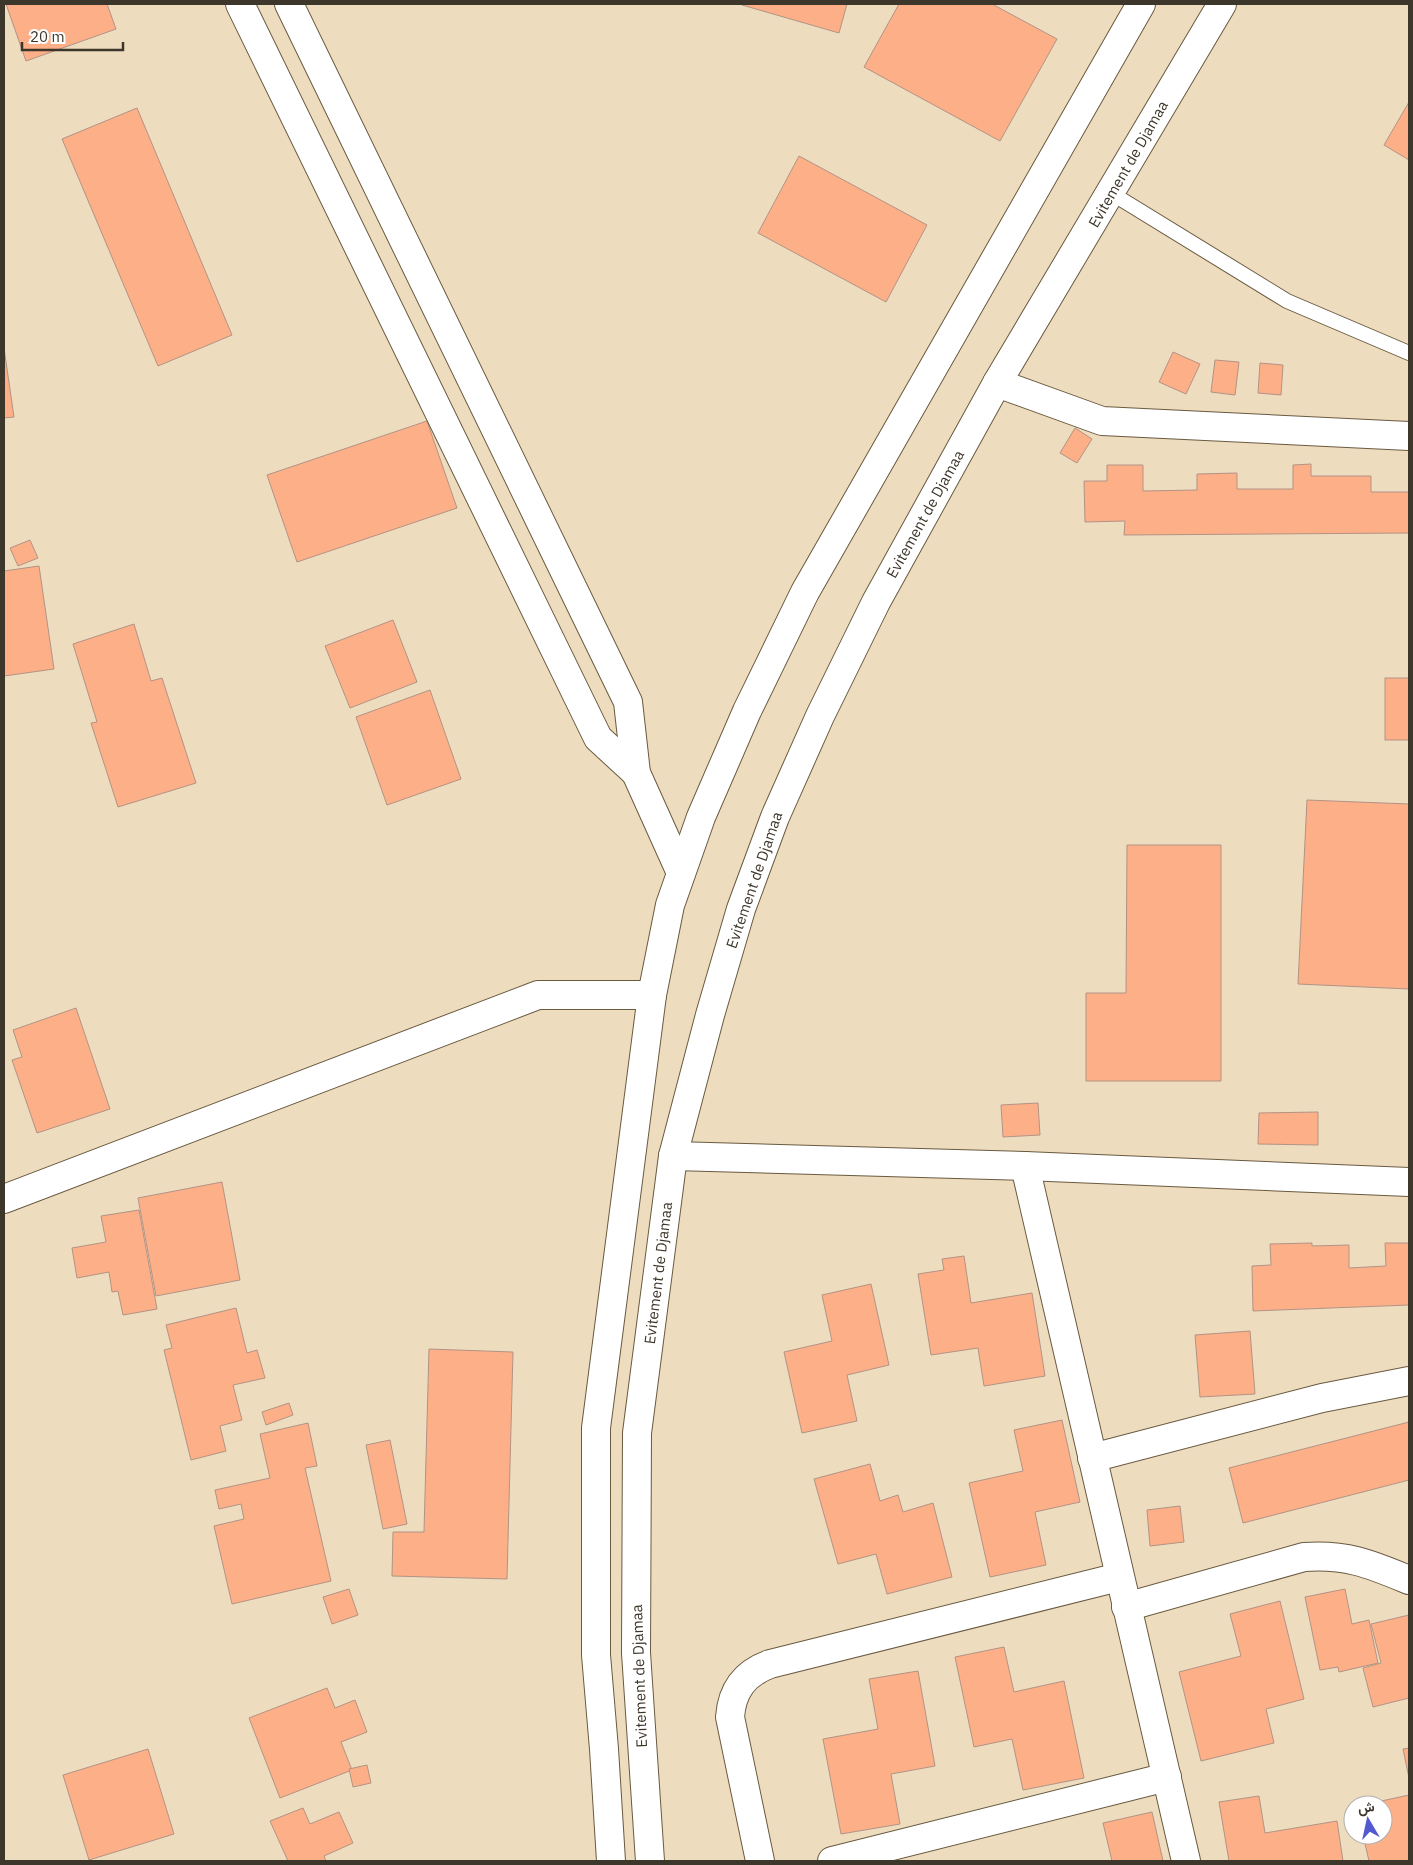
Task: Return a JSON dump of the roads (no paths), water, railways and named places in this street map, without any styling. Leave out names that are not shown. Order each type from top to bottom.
[{"type":"street","points":[[240,4],[598,738],[636,773]]},
{"type":"street","points":[[289,4],[628,702],[636,773],[681,873]]},
{"type":"street","points":[[611,1861],[596,1655],[596,1428],[652,995],[670,905],[701,817],[747,711],[805,592],[1141,4]]},
{"type":"street","name":"Evitement de Djamaa","points":[[650,1861],[636,1654],[637,1433],[673,1156],[710,1015],[741,909],[775,817],[820,716],[876,602],[998,384],[1222,4]]},
{"type":"street","points":[[998,384],[1102,421],[1409,436]]},
{"type":"street","points":[[4,1198],[538,995],[652,995]]},
{"type":"street","points":[[673,1156],[1025,1166],[1409,1182]]},
{"type":"street","points":[[1025,1166],[1186,1861]]},
{"type":"street","points":[[1092,1458],[1322,1398],[1409,1381]]},
{"type":"street","points":[[1126,1608],[1304,1557],[1347,1558],[1409,1580]]},
{"type":"street","points":[[760,1861],[730,1717],[735,1693],[749,1675],[759,1668],[770,1664],[1119,1577]]},
{"type":"street","points":[[832,1861],[1167,1777]]},
{"type":"lane","points":[[1111,193],[1287,301],[1409,353]]}]
